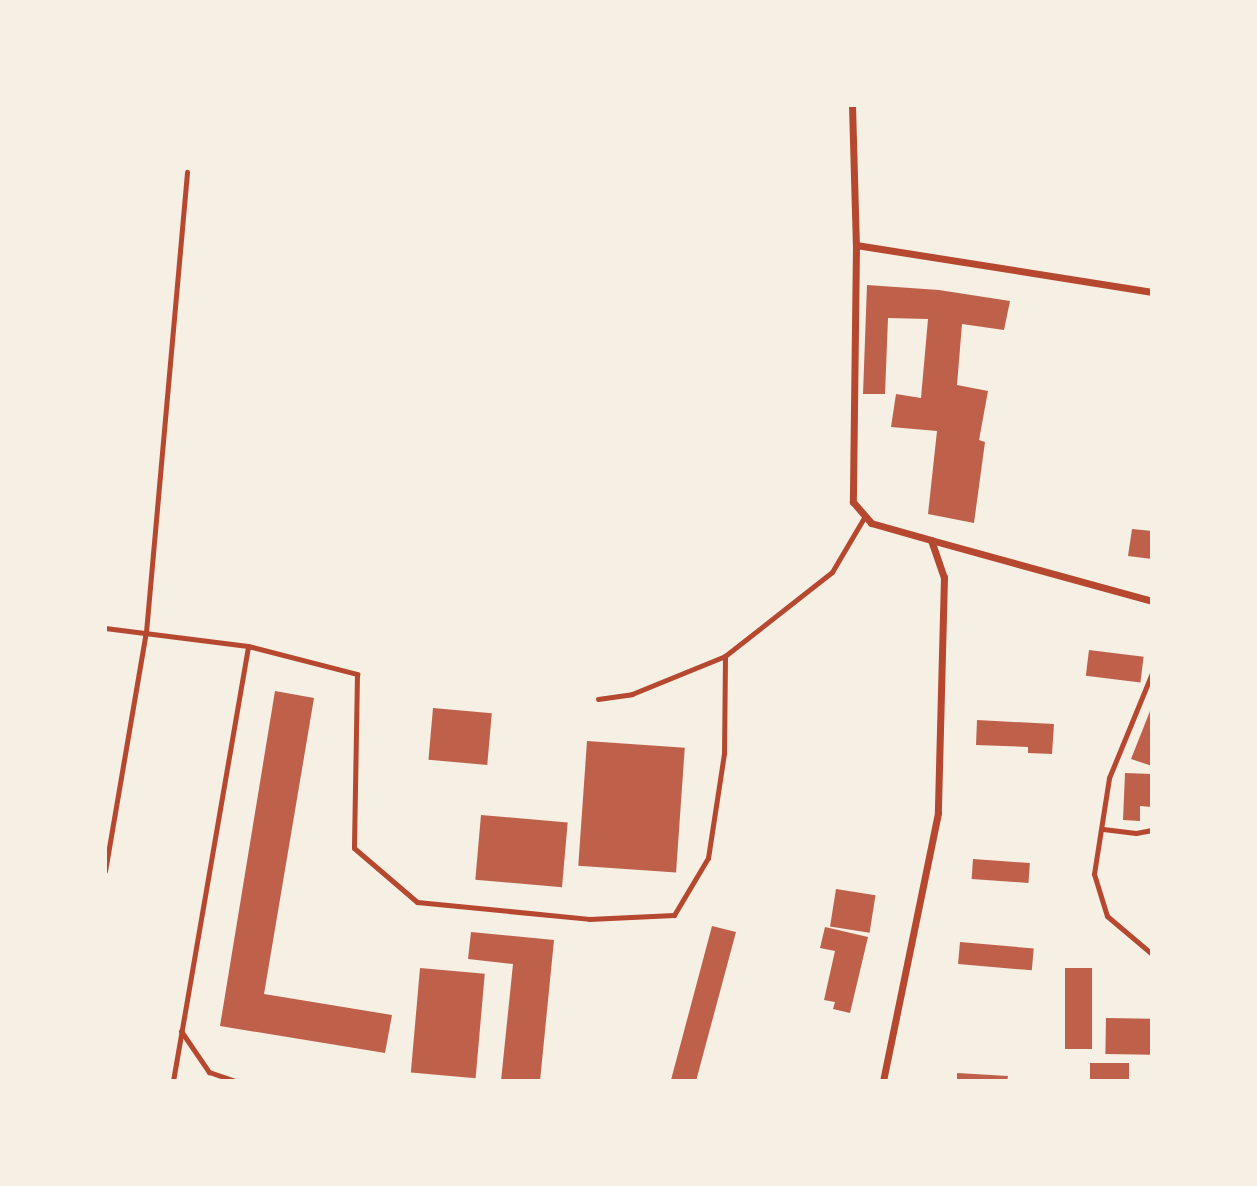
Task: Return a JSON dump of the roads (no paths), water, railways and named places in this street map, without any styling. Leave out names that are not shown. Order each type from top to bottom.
[{"type":"street","points":[[852,105],[856,245],[853,502],[871,523],[1152,601]]},
{"type":"street","points":[[856,245],[1152,292]]},
{"type":"street","points":[[883,1081],[938,813],[944,577],[932,540]]},
{"type":"lane","points":[[105,872],[146,632],[187,172]]},
{"type":"lane","points":[[598,699],[632,694],[724,656],[832,572],[865,516]]},
{"type":"lane","points":[[105,628],[247,646],[357,674],[354,848],[417,902],[589,919],[674,915],[708,858],[724,753],[724,656]]},
{"type":"lane","points":[[173,1081],[247,646]]},
{"type":"lane","points":[[1152,673],[1109,778],[1094,874],[1107,916],[1152,954]]},
{"type":"lane","points":[[1103,829],[1136,833],[1152,830]]},
{"type":"lane","points":[[180,1031],[209,1072],[235,1081]]}]
